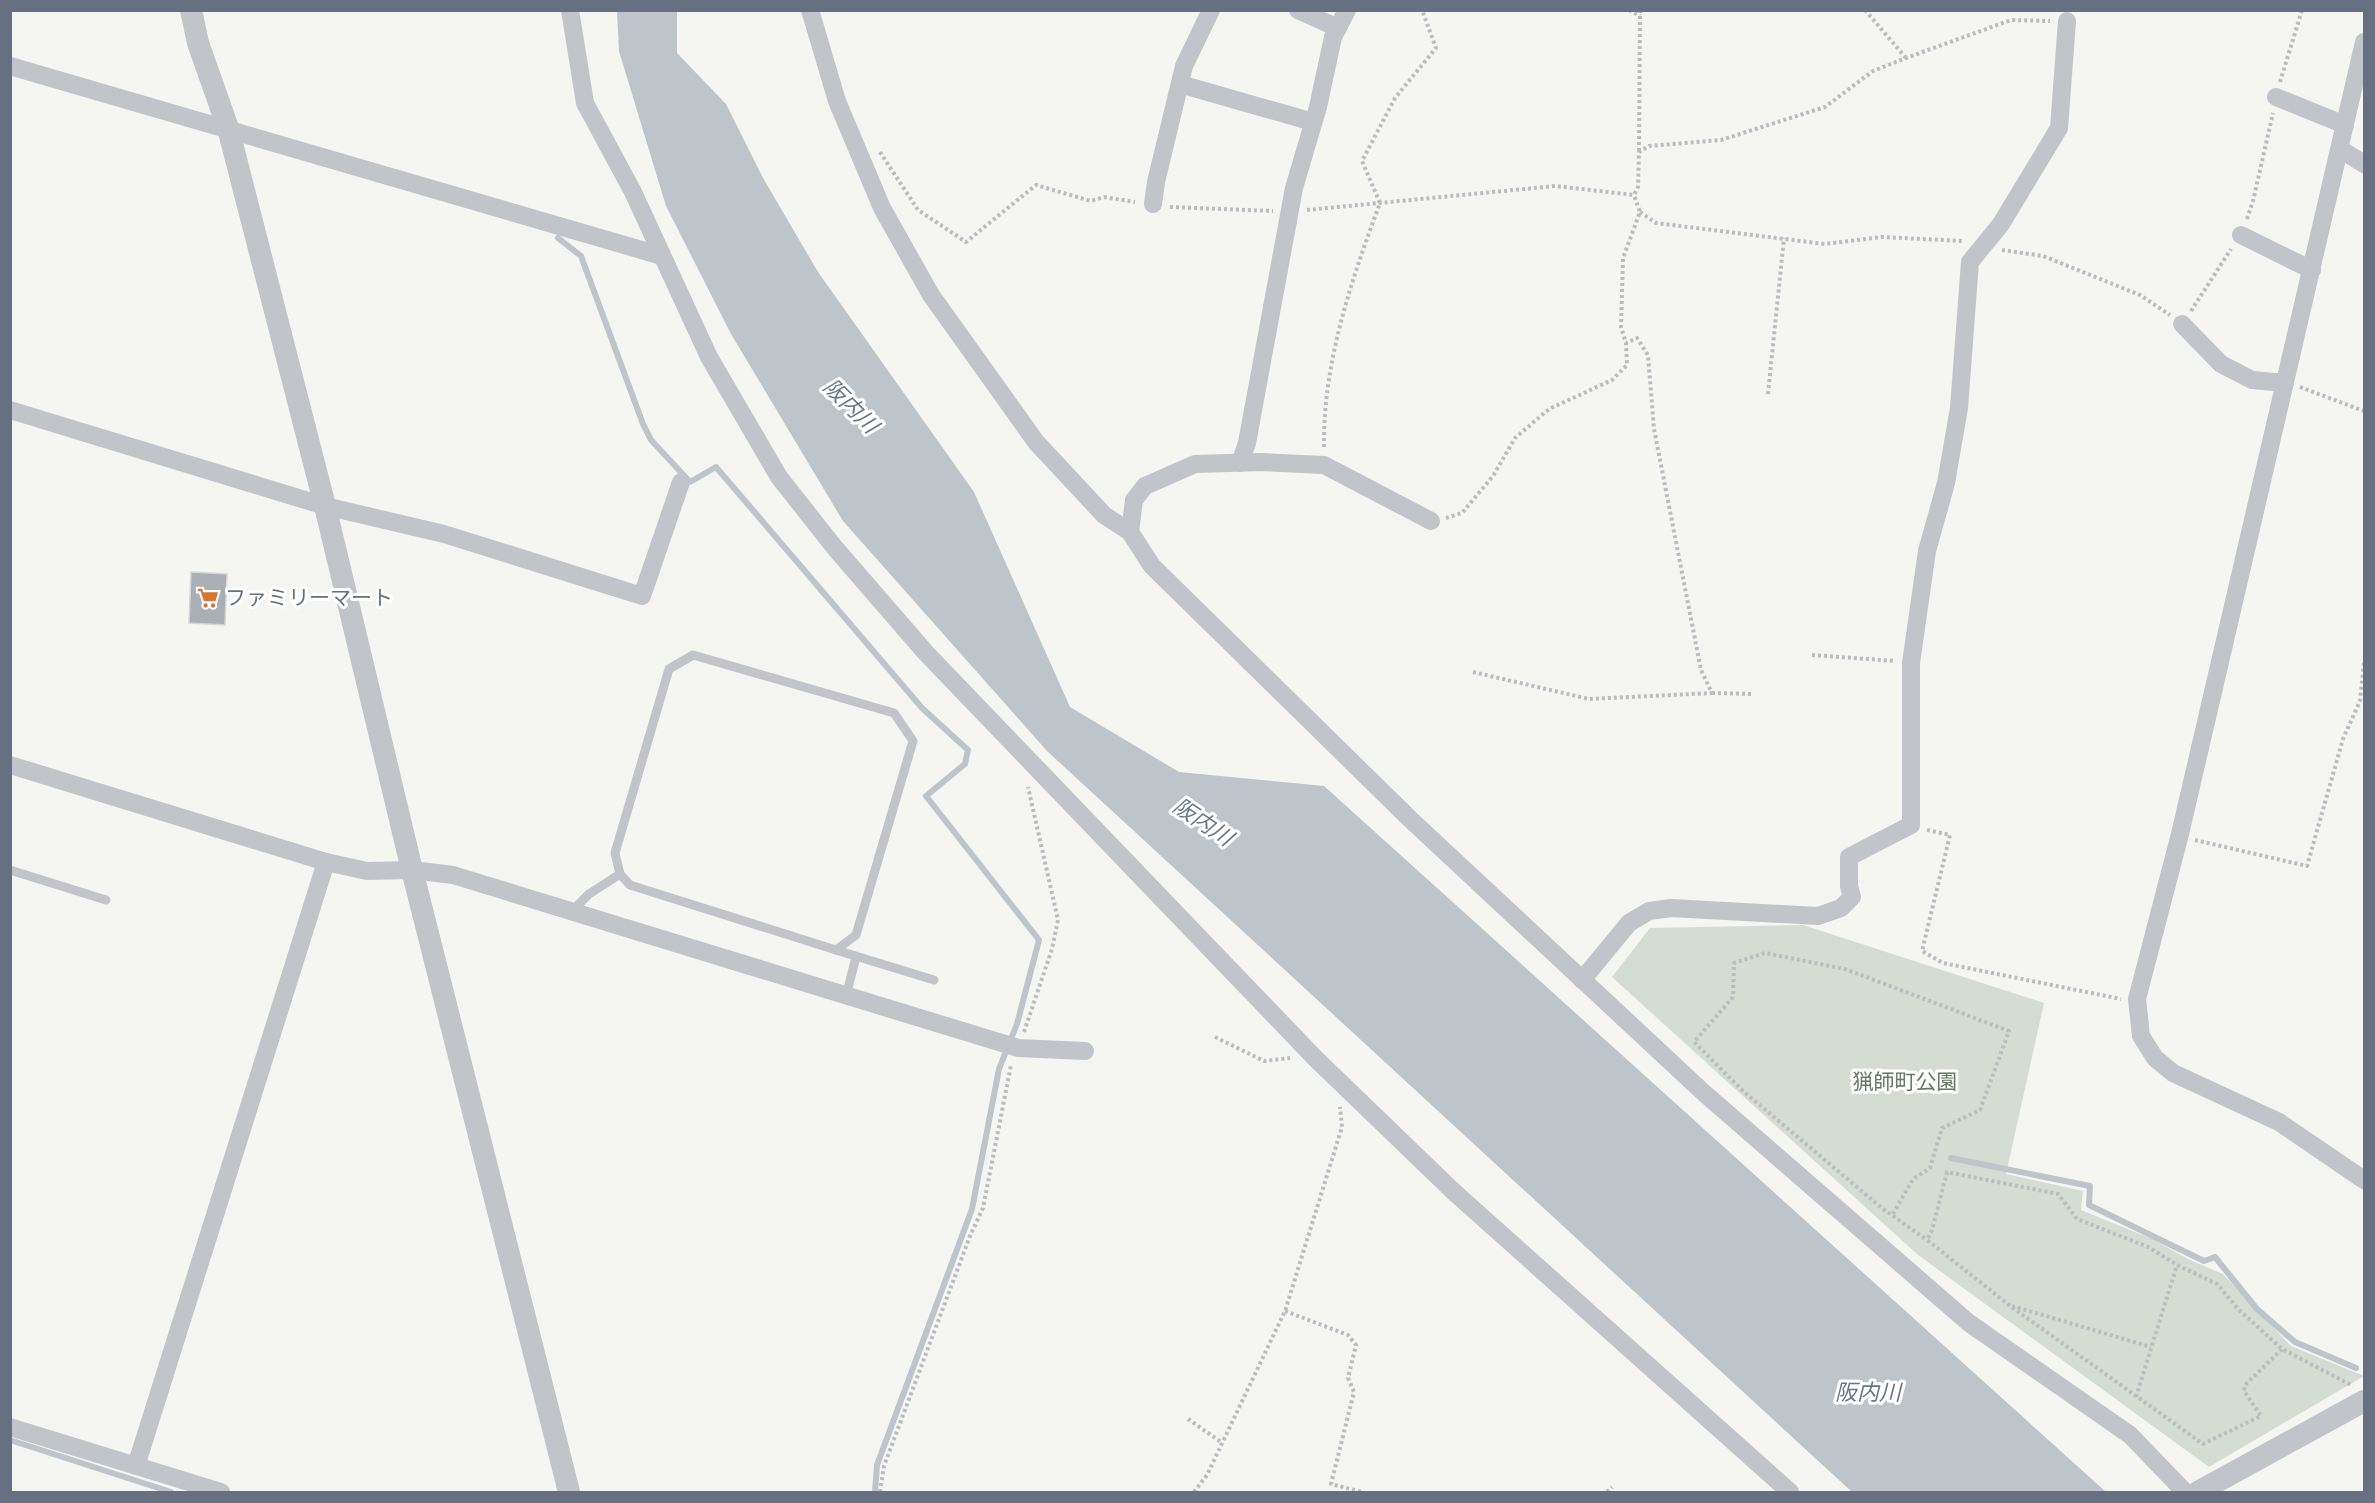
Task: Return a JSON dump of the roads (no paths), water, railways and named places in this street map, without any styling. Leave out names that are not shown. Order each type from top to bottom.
[{"type":"street","points":[[191,10],[198,43],[228,128],[326,506],[412,870],[569,1492]]},
{"type":"street","points":[[570,10],[585,103],[633,192],[709,357],[779,477],[835,548],[926,653],[1316,1059],[1454,1192],[1790,1492]]},
{"type":"street","points":[[810,10],[837,101],[882,207],[931,295],[1036,442],[1104,515],[1130,532],[1152,566],[1410,819],[1704,1093],[1969,1323],[2130,1435],[2185,1492]]},
{"type":"street","points":[[1153,204],[1156,182],[1184,66],[1211,10]]},
{"type":"street","points":[[1298,10],[1338,28]]},
{"type":"street","points":[[1240,463],[1247,443],[1290,210],[1333,37],[1347,10]]},
{"type":"street","points":[[1582,980],[1629,923],[1649,910],[1671,908],[1818,915],[1841,908],[1852,897],[1849,886],[1849,857],[1911,825],[1911,663],[1927,551],[1946,483],[1959,408],[1970,262],[2001,224],[2059,128],[2067,21]]},
{"type":"street","points":[[2364,42],[2180,834],[2137,999],[2141,1036],[2155,1058],[2173,1073],[2279,1122],[2364,1180]]},
{"type":"street","points":[[10,66],[662,256]]},
{"type":"street","points":[[1180,84],[1313,122]]},
{"type":"street","points":[[2276,97],[2345,124]]},
{"type":"street","points":[[2340,149],[2364,164]]},
{"type":"street","points":[[2241,235],[2312,270]]},
{"type":"street","points":[[2182,324],[2221,364],[2252,380],[2285,383]]},
{"type":"street","points":[[10,410],[326,506],[444,534],[642,596],[681,482]]},
{"type":"street","points":[[1130,532],[1134,500],[1145,486],[1195,464],[1324,465],[1431,521]]},
{"type":"street","points":[[10,765],[326,862],[367,871],[412,870],[453,875],[1018,1048],[1085,1051]]},
{"type":"street","points":[[136,1466],[326,862]]},
{"type":"street","points":[[2198,1492],[2359,1394]]},
{"type":"street","points":[[10,1427],[222,1492]]},
{"type":"lane","points":[[836,950],[856,935],[913,741],[894,713],[693,655],[669,669],[615,853],[620,874],[630,885],[856,957],[934,980]]},
{"type":"lane","points":[[10,870],[106,900]]},
{"type":"lane","points":[[572,911],[589,894],[620,874]]},
{"type":"lane","points":[[846,996],[856,957]]},
{"type":"water","name":"阪内川","points":[[617,11],[677,11],[677,53],[726,104],[763,178],[818,272],[974,492],[1070,707],[1179,772],[1324,786],[2106,1492],[1852,1492],[1047,751],[843,521],[731,334],[666,206],[619,51]]},
{"type":"waterway","points":[[558,238],[581,256],[651,440],[690,482],[716,467],[922,708],[968,750],[965,764],[926,796],[1039,940],[1017,1024],[999,1069],[972,1209],[877,1465],[875,1492]]},
{"type":"waterway","points":[[1951,1158],[2090,1186],[2089,1205],[2204,1261],[2215,1257],[2257,1309],[2295,1342],[2356,1368]]},
{"type":"waterway","points":[[10,1440],[171,1492]]},
{"type":"place","name":"ファミリーマート","points":[[208,598]]},
{"type":"park label","name":"猟師町公園","points":[[1905,1082]]}]
